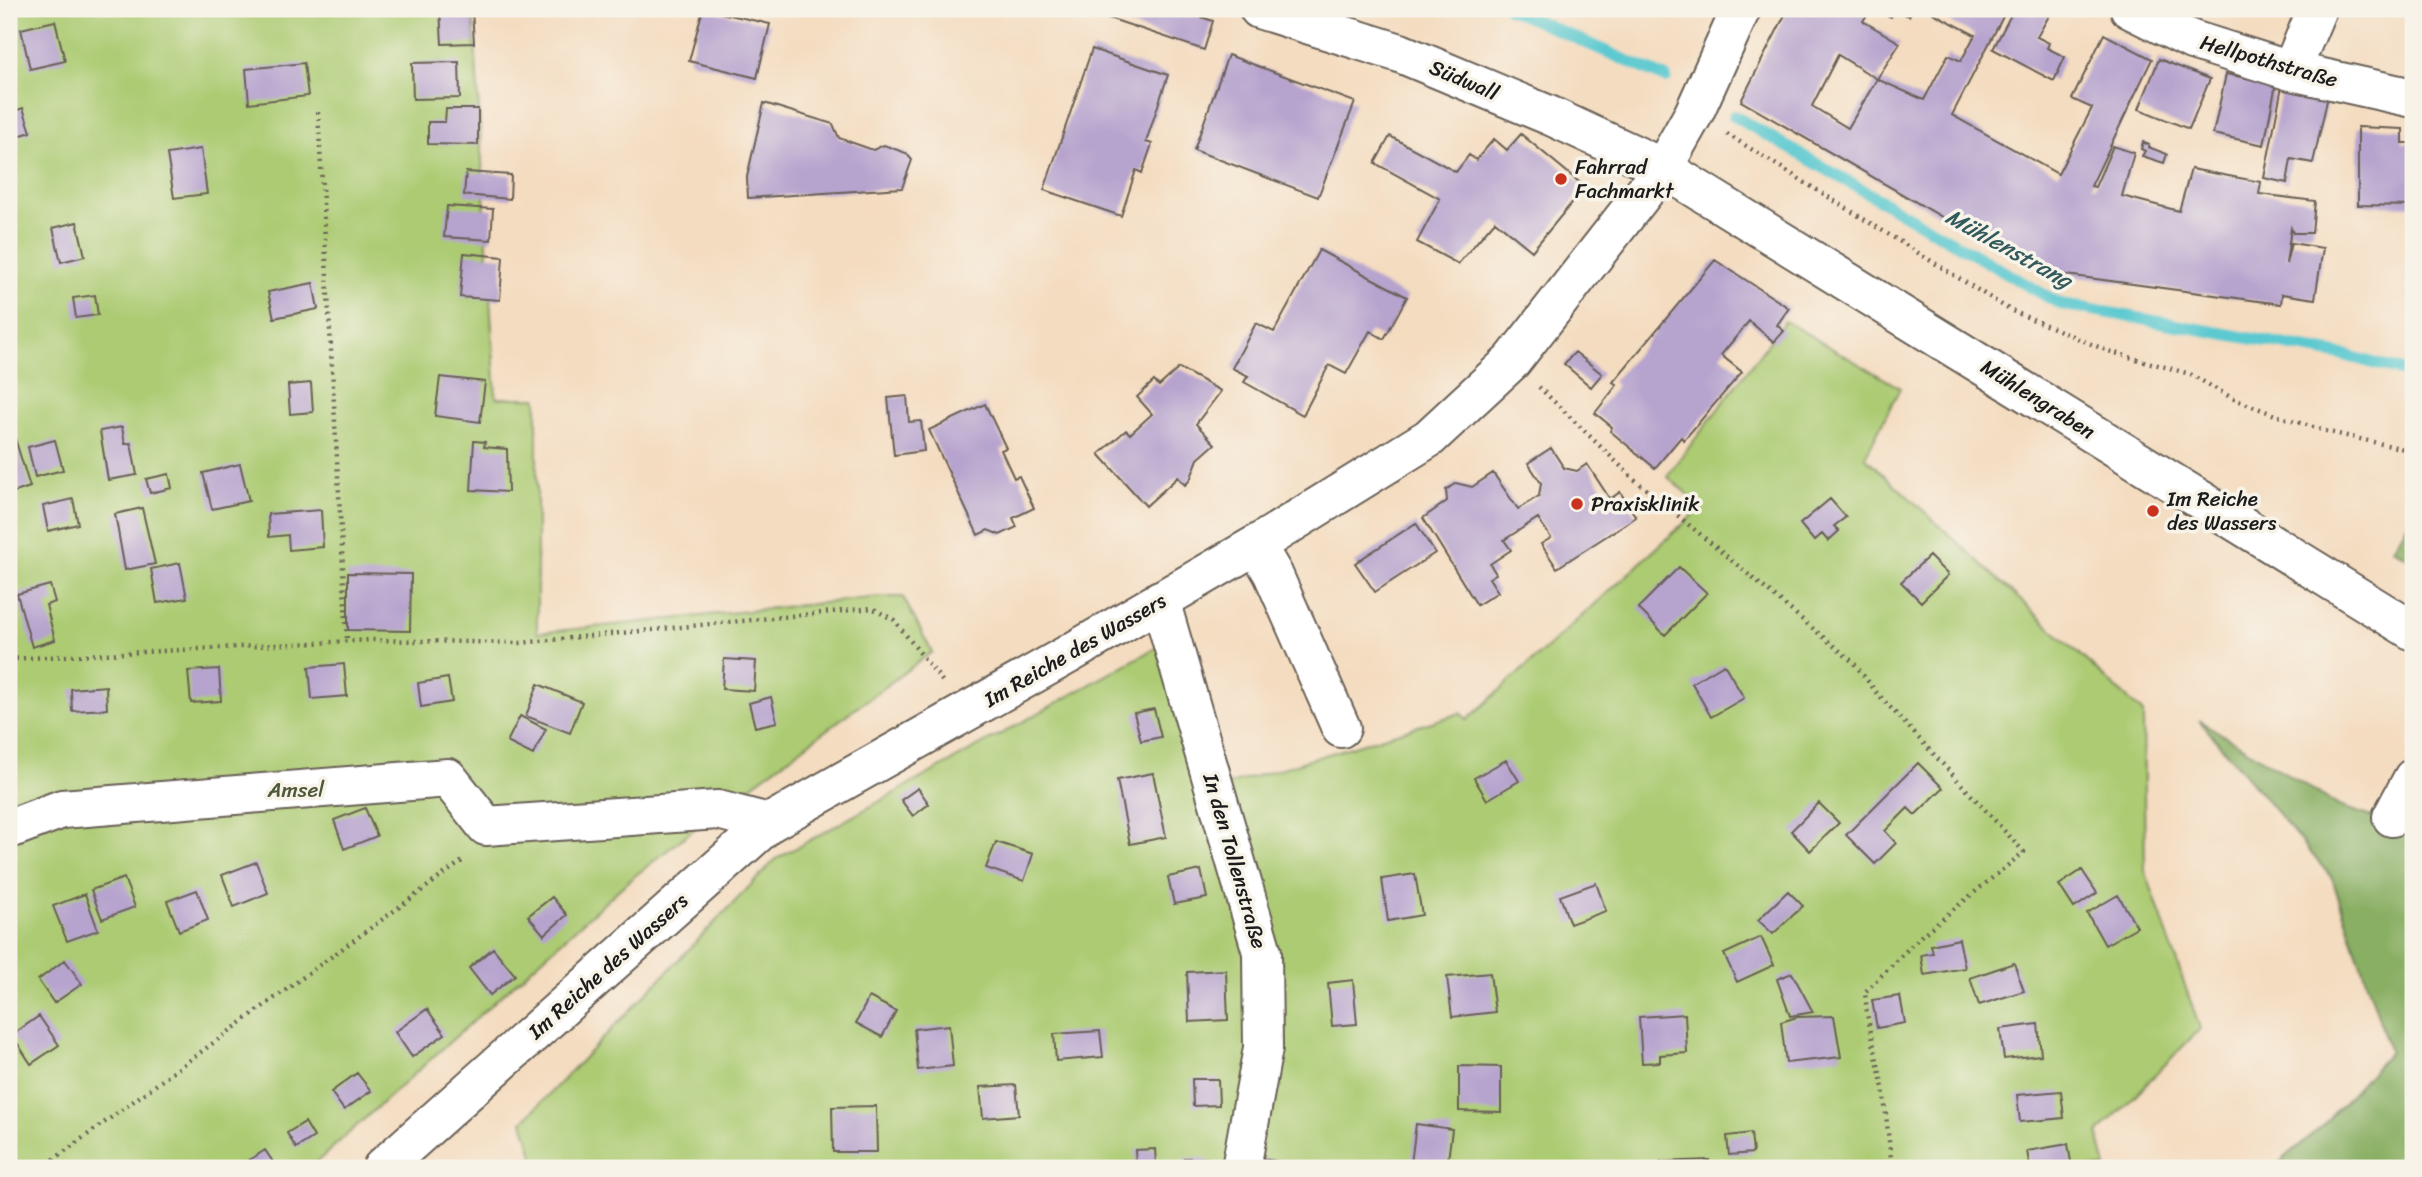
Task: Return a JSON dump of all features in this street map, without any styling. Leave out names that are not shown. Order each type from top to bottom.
[{"type":"street","name":"Südwall","points":[[1259,9],[1400,53],[1552,116],[1663,168]]},
{"type":"street","name":"Im Reiche des Wassers","points":[[382,1168],[769,823],[967,713],[1256,545],[1429,438],[1512,361],[1663,168],[1701,97],[1741,9]]},
{"type":"street","name":"Hellpothstraße","points":[[2130,9],[2192,40],[2291,71],[2413,99]]},
{"type":"street","points":[[2291,71],[2316,9]]},
{"type":"street","name":"Mühlengraben","points":[[1663,168],[2413,631]]},
{"type":"street","points":[[1256,545],[1273,574],[1341,728]]},
{"type":"street","name":"In den Tollenstraße","points":[[1160,600],[1262,952],[1263,1048],[1241,1168]]},
{"type":"street","points":[[9,829],[62,809],[448,778],[486,826],[718,810],[769,823]]},
{"type":"street","points":[[2392,817],[2413,778]]},
{"type":"path","points":[[1701,97],[2010,310],[2108,351],[2190,374],[2232,398],[2275,415],[2329,432],[2413,451]]},
{"type":"path","points":[[318,112],[347,641]]},
{"type":"path","points":[[1512,361],[1634,479],[1853,662],[1877,693],[2024,852],[1922,935],[1866,992],[1867,1014],[1883,1088],[1892,1168]]},
{"type":"path","points":[[9,659],[347,641],[520,643],[872,608],[894,620],[967,713]]},
{"type":"path","points":[[41,1168],[470,856],[486,826]]},
{"type":"green space","name":"Amsel","points":[[9,9],[473,9],[496,398],[537,398],[537,633],[880,597],[903,597],[932,652],[718,810],[626,883],[310,1168],[9,1168]]},
{"type":"green space","points":[[1785,321],[1900,388],[1865,457],[2143,713],[2145,870],[2200,1029],[2098,1133],[2106,1168],[537,1168],[523,1121],[776,859],[1159,646],[1198,794],[1461,713],[1467,720],[1702,507],[1667,476]]},
{"type":"green space","points":[[2413,514],[2413,560],[2393,549]]},
{"type":"green space","points":[[2199,720],[2339,806],[2413,831],[2413,1168],[2273,1168],[2322,1126],[2390,1052],[2332,878]]},
{"type":"building","points":[[440,9],[472,9],[474,43],[442,44]]},
{"type":"building","points":[[703,9],[770,24],[757,78],[689,61]]},
{"type":"building","points":[[1082,9],[1177,9],[1213,21],[1204,50]]},
{"type":"building","points":[[1788,9],[1871,9],[1863,21],[1900,43],[1877,79],[1924,100],[1948,55],[1961,61],[1975,35],[1933,13],[1935,9],[2007,9],[1952,115],[2058,174],[2092,108],[2072,99],[2104,34],[2152,59],[2091,186],[2095,187],[2113,146],[2134,153],[2122,196],[2179,211],[2191,169],[2261,182],[2259,194],[2315,201],[2312,233],[2293,233],[2291,228],[2286,264],[2291,243],[2323,248],[2315,299],[2282,294],[2281,304],[2059,274],[2001,251],[1741,101]],"holes":[[[1838,55],[1877,79],[1848,128],[1812,106]]]},
{"type":"building","points":[[1875,9],[1913,9],[1909,16],[1895,10],[1891,17]]},
{"type":"building","points":[[2014,9],[2053,9],[2037,37],[2049,43],[2047,48],[2065,57],[2054,81],[1993,49]]},
{"type":"building","points":[[55,21],[65,61],[30,69],[21,29]]},
{"type":"building","points":[[1092,49],[1168,75],[1146,142],[1152,144],[1142,173],[1136,170],[1121,216],[1044,190]]},
{"type":"building","points":[[1228,55],[1355,102],[1318,197],[1194,150]]},
{"type":"building","points":[[2159,59],[2210,79],[2189,129],[2139,109]]},
{"type":"building","points":[[459,62],[460,98],[413,99],[412,63]]},
{"type":"building","points":[[304,63],[308,96],[249,103],[246,69]]},
{"type":"building","points":[[2226,74],[2276,84],[2264,145],[2213,134]]},
{"type":"building","points":[[2282,86],[2328,96],[2313,163],[2291,159],[2287,183],[2264,178]]},
{"type":"building","points":[[764,103],[833,124],[839,138],[873,150],[884,145],[906,153],[912,160],[902,188],[748,198],[747,177]]},
{"type":"building","points":[[23,108],[31,132],[9,139],[9,113]]},
{"type":"building","points":[[446,109],[478,109],[478,145],[428,144],[428,122],[445,122]]},
{"type":"building","points":[[2358,127],[2403,129],[2403,143],[2413,143],[2413,206],[2358,205]]},
{"type":"building","points":[[1521,134],[1585,187],[1532,251],[1495,221],[1458,264],[1417,242],[1440,199],[1375,163],[1390,136],[1456,172],[1469,155],[1476,160],[1494,139],[1507,150]]},
{"type":"building","points":[[2143,142],[2149,145],[2148,147],[2167,154],[2164,163],[2142,156],[2145,151],[2141,149]]},
{"type":"building","points":[[201,149],[207,194],[174,198],[167,154]]},
{"type":"building","points":[[466,172],[511,175],[510,199],[464,195]]},
{"type":"building","points":[[447,206],[493,209],[491,240],[444,237]]},
{"type":"building","points":[[77,222],[85,256],[61,262],[53,228]]},
{"type":"building","points":[[1319,250],[1407,297],[1384,339],[1370,331],[1346,374],[1329,365],[1303,415],[1244,382],[1248,376],[1232,368],[1256,323],[1274,332]]},
{"type":"building","points":[[464,253],[503,257],[500,300],[460,297]]},
{"type":"building","points":[[1715,260],[1789,308],[1777,325],[1784,331],[1774,342],[1749,321],[1721,355],[1742,372],[1684,440],[1681,437],[1655,468],[1610,431],[1612,427],[1595,413],[1617,385],[1613,382]]},
{"type":"building","points":[[313,283],[318,309],[274,318],[268,292]]},
{"type":"building","points":[[95,295],[98,315],[76,318],[73,298]]},
{"type":"building","points":[[9,318],[16,341],[9,343]]},
{"type":"building","points":[[1575,352],[1602,374],[1591,387],[1564,364]]},
{"type":"building","points":[[1179,368],[1221,391],[1196,424],[1215,444],[1198,459],[1190,480],[1185,485],[1178,477],[1146,506],[1099,454],[1126,430],[1130,434],[1152,414],[1137,397],[1154,381],[1159,386]]},
{"type":"building","points":[[440,377],[485,382],[480,422],[435,416]]},
{"type":"building","points":[[311,383],[313,412],[290,414],[288,385]]},
{"type":"building","points":[[907,396],[909,422],[921,421],[924,451],[894,455],[888,398]]},
{"type":"building","points":[[985,404],[1006,448],[1001,450],[1014,478],[1019,476],[1034,508],[1013,518],[1017,527],[1000,535],[988,530],[978,535],[929,430]]},
{"type":"building","points":[[122,427],[125,444],[131,443],[137,475],[108,480],[100,431]]},
{"type":"building","points":[[13,432],[30,487],[9,494],[9,433]]},
{"type":"building","points":[[55,440],[63,470],[35,477],[28,447]]},
{"type":"building","points":[[474,441],[485,442],[484,447],[507,449],[508,492],[471,490]]},
{"type":"building","points":[[1551,448],[1564,468],[1577,471],[1587,464],[1610,499],[1620,492],[1636,517],[1557,568],[1541,544],[1551,538],[1538,518],[1504,540],[1511,550],[1490,564],[1496,574],[1489,578],[1498,592],[1477,605],[1423,518],[1447,501],[1446,490],[1456,483],[1472,487],[1493,473],[1518,509],[1539,496],[1541,483],[1528,463]]},
{"type":"building","points":[[240,464],[249,501],[212,509],[203,473]]},
{"type":"building","points":[[169,474],[172,488],[150,493],[146,479]]},
{"type":"building","points":[[73,499],[78,524],[48,531],[43,506]]},
{"type":"building","points":[[1830,499],[1846,517],[1834,526],[1839,531],[1828,541],[1822,534],[1814,541],[1800,524]]},
{"type":"building","points":[[142,508],[155,564],[125,570],[115,514]]},
{"type":"building","points":[[321,510],[323,547],[289,550],[288,535],[269,537],[268,514]]},
{"type":"building","points":[[1416,523],[1435,553],[1375,592],[1355,563]]},
{"type":"building","points":[[1929,556],[1948,575],[1921,602],[1901,582]]},
{"type":"building","points":[[180,563],[187,598],[157,603],[151,569]]},
{"type":"building","points":[[1679,567],[1707,593],[1665,635],[1638,608]]},
{"type":"building","points":[[348,573],[411,574],[410,631],[348,630]]},
{"type":"building","points":[[50,585],[55,602],[46,605],[55,640],[32,647],[17,594]]},
{"type":"building","points":[[724,659],[756,661],[754,691],[722,689]]},
{"type":"building","points":[[344,664],[347,696],[312,699],[309,667]]},
{"type":"building","points":[[1724,664],[1744,698],[1711,717],[1692,683]]},
{"type":"building","points":[[219,669],[221,701],[191,703],[188,671]]},
{"type":"building","points":[[448,678],[452,702],[421,707],[418,683]]},
{"type":"building","points":[[538,684],[582,702],[570,733],[526,716]]},
{"type":"building","points":[[106,686],[107,709],[72,711],[71,689]]},
{"type":"building","points":[[771,697],[777,722],[755,727],[749,703]]},
{"type":"building","points":[[1154,709],[1161,737],[1141,741],[1134,713]]},
{"type":"building","points":[[520,716],[546,729],[533,755],[507,742]]},
{"type":"building","points":[[1506,760],[1519,781],[1487,800],[1474,778]]},
{"type":"building","points":[[1918,763],[1943,788],[1915,815],[1908,808],[1885,831],[1896,843],[1875,864],[1846,835]]},
{"type":"building","points":[[1153,773],[1166,837],[1130,844],[1117,780]]},
{"type":"building","points":[[918,788],[929,804],[913,816],[901,800]]},
{"type":"building","points":[[1819,803],[1839,823],[1810,851],[1791,831]]},
{"type":"building","points":[[365,808],[377,836],[344,849],[334,820]]},
{"type":"building","points":[[996,842],[1033,854],[1024,881],[986,868]]},
{"type":"building","points":[[256,862],[268,893],[234,907],[222,875]]},
{"type":"building","points":[[1201,870],[1207,898],[1174,904],[1168,877]]},
{"type":"building","points":[[2082,870],[2097,893],[2074,908],[2059,885]]},
{"type":"building","points":[[1415,874],[1422,915],[1388,921],[1382,879]]},
{"type":"building","points":[[124,878],[135,907],[102,919],[91,890]]},
{"type":"building","points":[[1596,883],[1606,911],[1570,924],[1560,896]]},
{"type":"building","points":[[197,890],[208,920],[179,931],[167,901]]},
{"type":"building","points":[[1788,891],[1803,906],[1773,934],[1758,920]]},
{"type":"building","points":[[85,894],[98,930],[67,941],[53,906]]},
{"type":"building","points":[[2118,895],[2137,927],[2105,945],[2087,913]]},
{"type":"building","points":[[552,897],[567,915],[544,935],[528,916]]},
{"type":"building","points":[[1761,937],[1774,965],[1737,982],[1724,954]]},
{"type":"building","points":[[1959,939],[1965,968],[1924,975],[1921,955],[1933,953],[1931,945]]},
{"type":"building","points":[[493,948],[515,975],[490,995],[469,968]]},
{"type":"building","points":[[65,960],[82,984],[54,1003],[38,980]]},
{"type":"building","points":[[2014,963],[2024,991],[1979,1005],[1970,978]]},
{"type":"building","points":[[1226,970],[1228,1020],[1189,1022],[1187,972]]},
{"type":"building","points":[[1490,973],[1495,1012],[1452,1017],[1447,977]]},
{"type":"building","points":[[1792,973],[1813,1012],[1790,1016],[1777,979]]},
{"type":"building","points":[[1353,980],[1357,1024],[1332,1026],[1328,983]]},
{"type":"building","points":[[1900,996],[1905,1023],[1877,1028],[1872,1000]]},
{"type":"building","points":[[869,997],[896,1011],[882,1037],[856,1023]]},
{"type":"building","points":[[427,1009],[445,1034],[412,1057],[395,1032]]},
{"type":"building","points":[[1685,1014],[1687,1053],[1660,1055],[1660,1062],[1642,1063],[1639,1017]]},
{"type":"building","points":[[39,1016],[59,1045],[31,1064],[12,1035]]},
{"type":"building","points":[[1834,1016],[1841,1057],[1786,1063],[1781,1022],[1797,1017]]},
{"type":"building","points":[[2038,1024],[2041,1055],[2004,1059],[2000,1029]]},
{"type":"building","points":[[949,1025],[953,1066],[918,1070],[914,1029]]},
{"type":"building","points":[[1100,1031],[1103,1057],[1056,1061],[1054,1034]]},
{"type":"building","points":[[1459,1066],[1501,1067],[1501,1112],[1459,1111]]},
{"type":"building","points":[[357,1073],[371,1091],[344,1110],[331,1092]]},
{"type":"building","points":[[1192,1079],[1218,1079],[1219,1105],[1193,1106]]},
{"type":"building","points":[[1016,1085],[1019,1115],[983,1118],[980,1087]]},
{"type":"building","points":[[2061,1091],[2064,1118],[2020,1122],[2017,1095]]},
{"type":"building","points":[[876,1106],[877,1152],[833,1152],[832,1107]]},
{"type":"building","points":[[305,1122],[314,1137],[296,1148],[287,1133]]},
{"type":"building","points":[[1416,1124],[1452,1129],[1447,1168],[1411,1164]]},
{"type":"building","points":[[1751,1133],[1753,1153],[1729,1155],[1727,1136]]},
{"type":"building","points":[[2068,1144],[2072,1168],[2030,1168],[2027,1151]]},
{"type":"building","points":[[1155,1149],[1156,1165],[1136,1166],[1135,1150]]},
{"type":"building","points":[[265,1150],[277,1168],[237,1168]]},
{"type":"building","points":[[1184,1158],[1207,1158],[1207,1168],[1184,1168]]},
{"type":"building","points":[[1255,1158],[1319,1167],[1319,1168],[1254,1168]]},
{"type":"building","points":[[1709,1160],[1709,1168],[1661,1168],[1661,1162]]},
{"type":"waterway","name":"Mühlenstrang","points":[[1510,9],[1666,78]]},
{"type":"waterway","name":"Mühlenstrang","points":[[1734,116],[2060,304],[2348,356],[2413,374]]},
{"type":"place","name":"Fahrrad Fachmarkt","points":[[1561,179]]},
{"type":"place","name":"Praxisklinik","points":[[1577,504]]},
{"type":"place","name":"Im Reiche des Wassers","points":[[2153,511]]}]
